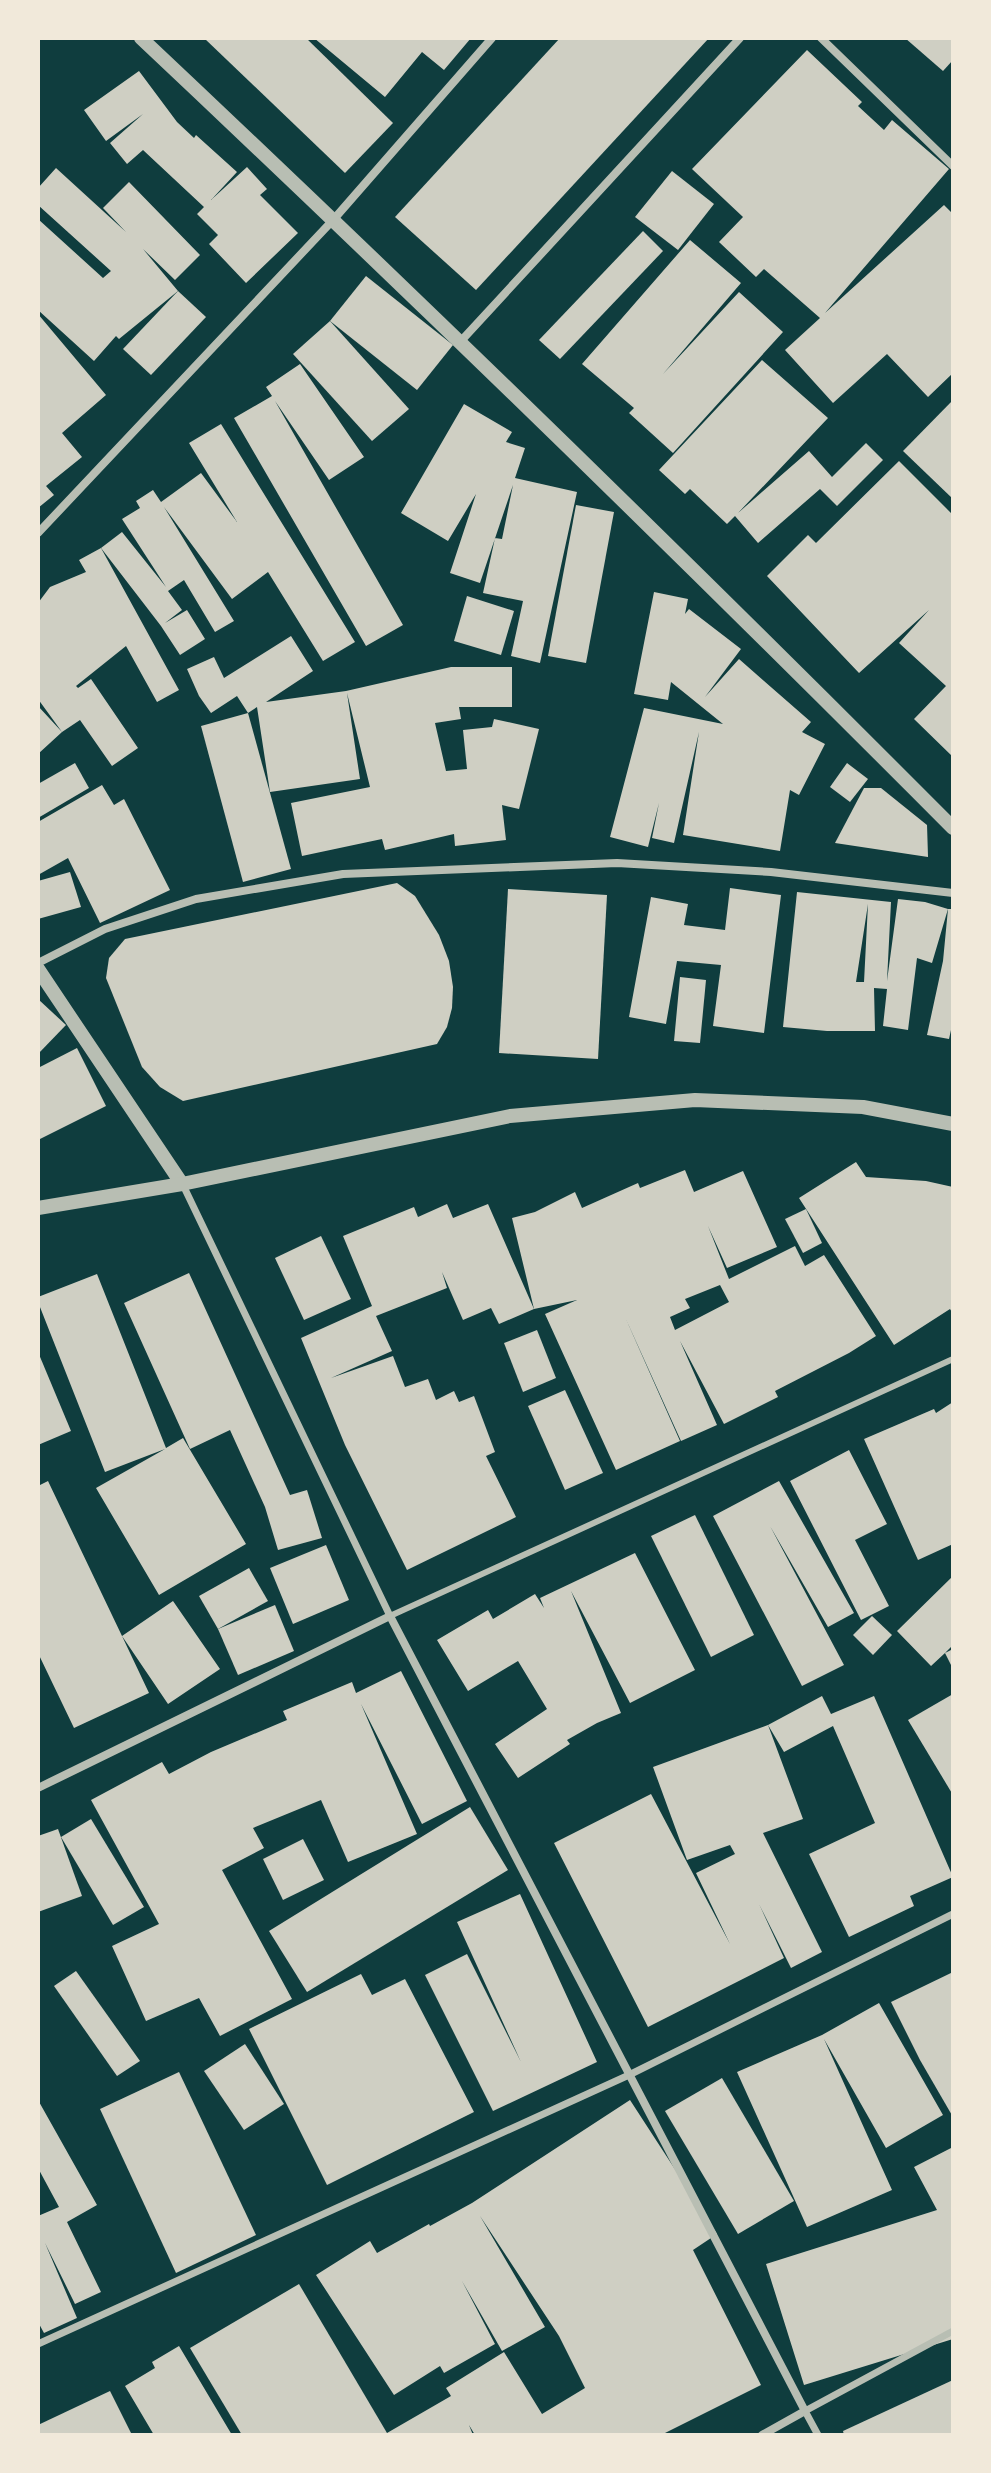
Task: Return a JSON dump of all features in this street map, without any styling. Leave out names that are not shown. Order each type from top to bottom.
[{"type":"street","points":[[141,38],[334,219],[692,565],[953,828]]},
{"type":"street","points":[[38,533],[334,219],[492,38]]},
{"type":"street","points":[[461,341],[740,38]]},
{"type":"street","points":[[821,38],[953,166]]},
{"type":"street","points":[[818,2435],[390,1616],[182,1184],[38,966],[105,929],[196,899],[343,874],[617,863],[771,872],[953,893]]},
{"type":"street","points":[[38,1208],[182,1184],[510,1116],[680,1101],[863,1107],[953,1124]]},
{"type":"street","points":[[38,1788],[390,1616]]},
{"type":"street","points":[[38,2344],[629,2075],[953,1914]]},
{"type":"street","points":[[762,2435],[953,2331]]},
{"type":"lane","points":[[390,1616],[953,1359]]},
{"type":"building","points":[[204,38],[306,38],[393,123],[345,173]]},
{"type":"building","points":[[314,38],[471,38],[444,70],[422,52],[385,97]]},
{"type":"building","points":[[560,38],[709,38],[476,290],[395,217]]},
{"type":"building","points":[[905,38],[953,38],[953,60],[943,71]]},
{"type":"building","points":[[807,50],[862,102],[858,106],[884,130],[892,120],[949,169],[825,313],[944,205],[953,214],[953,373],[928,397],[887,354],[833,403],[785,350],[820,318],[764,269],[756,277],[719,242],[743,217],[692,169]]},
{"type":"building","points":[[139,71],[177,122],[237,172],[211,200],[247,167],[267,189],[260,195],[298,233],[246,283],[209,244],[218,235],[197,214],[204,207],[143,150],[127,164],[110,143],[143,114],[106,141],[84,110]]},
{"type":"building","points":[[56,168],[126,232],[103,208],[129,182],[200,255],[175,280],[143,249],[178,291],[119,339],[116,336],[94,361],[38,310],[38,219],[103,278],[111,271],[38,205],[38,188]]},
{"type":"building","points":[[672,171],[714,204],[678,250],[635,217]]},
{"type":"building","points":[[643,231],[663,251],[560,359],[539,340]]},
{"type":"building","points":[[690,240],[741,283],[663,374],[739,292],[783,332],[673,453],[629,413],[634,408],[582,364]]},
{"type":"building","points":[[366,276],[453,345],[417,390],[330,321]]},
{"type":"building","points":[[178,291],[206,317],[151,375],[123,349]]},
{"type":"building","points":[[38,314],[106,395],[62,433],[82,457],[46,486],[54,495],[38,508]]},
{"type":"building","points":[[330,321],[409,409],[372,441],[293,354]]},
{"type":"building","points":[[762,360],[828,418],[738,513],[809,451],[832,477],[866,443],[883,460],[837,506],[820,489],[758,543],[735,516],[727,524],[690,489],[685,494],[659,470]]},
{"type":"building","points":[[300,364],[364,457],[329,480],[275,401],[403,625],[366,646],[234,418],[272,396],[266,387]]},
{"type":"building","points":[[953,400],[953,499],[903,451]]},
{"type":"building","points":[[464,404],[512,432],[506,442],[525,448],[515,478],[577,492],[540,663],[511,656],[523,601],[483,593],[495,539],[480,583],[450,573],[476,494],[448,541],[401,513]],"holes":[[[513,485],[502,539],[495,538]]]},
{"type":"building","points":[[221,424],[355,642],[323,661],[268,572],[232,599],[164,507],[234,621],[215,632],[184,580],[168,591],[182,610],[165,623],[187,610],[205,639],[180,655],[101,548],[122,532],[166,587],[122,519],[140,508],[136,501],[153,490],[161,502],[201,473],[237,522],[189,443]]},
{"type":"building","points":[[899,461],[953,515],[953,757],[914,719],[946,686],[899,643],[929,610],[859,673],[767,576],[808,535],[816,543]]},
{"type":"building","points":[[576,505],[614,512],[586,663],[548,656]]},
{"type":"building","points":[[101,548],[179,690],[157,702],[126,646],[76,686],[78,688],[91,679],[138,748],[112,766],[80,720],[62,732],[38,699],[38,603],[50,587],[86,572],[79,560]]},
{"type":"building","points":[[654,592],[688,599],[685,614],[689,609],[741,649],[705,697],[739,659],[811,722],[802,732],[825,744],[799,795],[790,790],[780,851],[683,835],[699,732],[674,843],[652,838],[659,803],[648,847],[610,837],[644,708],[723,724],[671,682],[668,700],[634,694]]},
{"type":"building","points":[[467,596],[514,611],[501,655],[454,641]]},
{"type":"building","points":[[291,636],[313,671],[266,702],[346,691],[451,667],[512,667],[512,707],[459,707],[461,719],[435,723],[446,771],[467,769],[463,730],[492,727],[494,719],[539,729],[519,809],[502,805],[506,840],[455,846],[454,834],[385,850],[382,839],[302,856],[291,803],[370,787],[347,693],[360,779],[270,792],[257,707],[248,713],[237,696],[211,713],[187,669],[214,657],[224,678]]},
{"type":"building","points":[[38,706],[62,732],[38,754]]},
{"type":"building","points":[[248,713],[291,869],[243,882],[201,726]]},
{"type":"building","points":[[75,763],[89,788],[38,818],[38,784]]},
{"type":"building","points":[[847,763],[868,779],[850,802],[830,787]]},
{"type":"building","points":[[102,785],[114,805],[124,799],[170,890],[100,923],[68,858],[38,875],[38,822]]},
{"type":"building","points":[[864,788],[881,788],[927,825],[928,857],[835,843]]},
{"type":"building","points":[[70,872],[81,907],[38,919],[38,881]]},
{"type":"building","points":[[397,883],[415,896],[439,935],[449,961],[452,1008],[447,1027],[437,1044],[183,1101],[160,1087],[142,1067],[106,978],[109,958],[125,939]]},
{"type":"building","points":[[730,888],[781,895],[764,1033],[713,1026],[721,965],[677,961],[666,1024],[629,1017],[651,897],[688,904],[684,925],[725,930]]},
{"type":"building","points":[[508,889],[607,895],[598,1059],[499,1053]]},
{"type":"building","points":[[797,892],[891,902],[887,981],[898,899],[948,909],[932,963],[917,958],[908,1030],[883,1026],[887,989],[874,988],[875,1031],[783,1027]],"holes":[[[868,904],[864,982],[856,982]]]},
{"type":"building","points":[[948,909],[953,909],[953,1021],[949,1039],[927,1035],[943,961]]},
{"type":"building","points":[[680,977],[706,980],[700,1043],[674,1041]]},
{"type":"building","points":[[38,999],[66,1025],[38,1054]]},
{"type":"building","points":[[77,1048],[106,1106],[38,1140],[38,1068]]},
{"type":"building","points":[[856,1162],[866,1177],[926,1181],[953,1187],[953,1314],[950,1309],[894,1345],[799,1198]]},
{"type":"building","points":[[685,1170],[694,1192],[743,1171],[777,1247],[727,1268],[708,1226],[729,1279],[795,1246],[805,1266],[824,1255],[876,1336],[775,1391],[778,1397],[724,1424],[680,1341],[717,1425],[681,1441],[625,1317],[680,1441],[616,1470],[545,1314],[577,1300],[534,1309],[512,1218],[535,1212],[575,1192],[582,1208],[638,1183],[640,1188]],"holes":[[[720,1285],[729,1302],[675,1330],[670,1317],[690,1308],[685,1299]]]},
{"type":"building","points":[[447,1204],[453,1218],[488,1204],[534,1309],[499,1324],[491,1308],[463,1320],[442,1272],[447,1288],[376,1316],[392,1351],[331,1378],[393,1356],[405,1387],[428,1379],[436,1400],[454,1391],[459,1402],[474,1396],[495,1452],[486,1456],[516,1517],[407,1570],[345,1445],[301,1338],[372,1306],[343,1236],[414,1207],[418,1217]]},
{"type":"building","points":[[806,1209],[822,1243],[803,1253],[785,1219]]},
{"type":"building","points":[[321,1236],[351,1299],[304,1320],[275,1258]]},
{"type":"building","points":[[189,1273],[290,1495],[307,1490],[322,1538],[278,1550],[265,1507],[230,1430],[190,1449],[124,1303]]},
{"type":"building","points":[[97,1274],[166,1448],[183,1438],[246,1544],[159,1595],[96,1488],[165,1449],[105,1472],[38,1302],[38,1297]]},
{"type":"building","points":[[537,1330],[556,1378],[523,1392],[504,1343]]},
{"type":"building","points":[[38,1352],[71,1431],[38,1445]]},
{"type":"building","points":[[565,1390],[603,1473],[565,1490],[528,1406]]},
{"type":"building","points":[[953,1402],[953,1544],[918,1560],[864,1439],[934,1409],[936,1413]]},
{"type":"building","points":[[849,1450],[887,1524],[855,1540],[889,1606],[861,1620],[790,1481]]},
{"type":"building","points":[[48,1481],[149,1693],[74,1728],[38,1653],[38,1486]]},
{"type":"building","points":[[779,1481],[854,1613],[828,1627],[770,1526],[844,1665],[802,1686],[713,1516]]},
{"type":"building","points":[[695,1515],[754,1635],[711,1657],[651,1536]]},
{"type":"building","points":[[326,1545],[349,1600],[293,1624],[270,1568]]},
{"type":"building","points":[[635,1553],[695,1670],[630,1703],[571,1591],[621,1713],[567,1740],[570,1744],[518,1778],[495,1744],[547,1709],[518,1661],[468,1691],[437,1640],[488,1610],[493,1619],[535,1594],[544,1608],[540,1598]]},
{"type":"building","points":[[249,1568],[268,1601],[218,1629],[199,1596]]},
{"type":"building","points":[[953,1576],[953,1645],[931,1666],[897,1631]]},
{"type":"building","points":[[173,1601],[220,1669],[168,1704],[122,1636]]},
{"type":"building","points":[[275,1605],[294,1651],[238,1675],[218,1629]]},
{"type":"building","points":[[872,1616],[892,1635],[873,1655],[853,1635]]},
{"type":"building","points":[[953,1649],[953,1669],[945,1653]]},
{"type":"building","points":[[401,1671],[467,1801],[422,1824],[361,1704],[417,1834],[348,1862],[321,1800],[253,1828],[264,1848],[222,1870],[292,1999],[220,2036],[199,1998],[146,2021],[112,1946],[159,1924],[91,1800],[162,1762],[169,1774],[211,1752],[287,1720],[283,1711],[352,1682],[356,1693]]},
{"type":"building","points":[[953,1694],[953,1795],[908,1720]]},
{"type":"building","points":[[822,1696],[831,1714],[874,1696],[953,1877],[910,1896],[914,1906],[849,1937],[809,1854],[875,1823],[833,1726],[784,1752],[768,1725]]},
{"type":"building","points":[[768,1725],[803,1819],[763,1833],[822,1952],[791,1968],[759,1904],[784,1958],[648,2027],[554,1843],[651,1794],[730,1944],[696,1873],[735,1854],[730,1845],[687,1860],[653,1767]]},
{"type":"building","points":[[470,1807],[508,1870],[307,1992],[269,1931]]},
{"type":"building","points":[[91,1819],[144,1907],[113,1925],[61,1837]]},
{"type":"building","points":[[58,1829],[82,1896],[38,1912],[38,1836]]},
{"type":"building","points":[[303,1839],[324,1880],[283,1900],[263,1859]]},
{"type":"building","points":[[520,1894],[597,2062],[493,2111],[425,1975],[467,1954],[521,2062],[457,1922]]},
{"type":"building","points":[[76,1971],[140,2061],[117,2076],[54,1986]]},
{"type":"building","points":[[953,1972],[953,2117],[891,2002]]},
{"type":"building","points":[[361,1974],[372,1995],[405,1979],[474,2112],[327,2185],[249,2029]]},
{"type":"building","points":[[879,2003],[943,2115],[886,2148],[824,2039],[892,2190],[807,2227],[737,2072],[822,2035]]},
{"type":"building","points":[[245,2044],[284,2104],[244,2130],[204,2071]]},
{"type":"building","points":[[179,2072],[256,2235],[176,2273],[100,2109]]},
{"type":"building","points":[[722,2078],[794,2201],[738,2234],[665,2111]]},
{"type":"building","points":[[38,2100],[97,2205],[67,2222],[101,2292],[75,2304],[45,2243],[77,2318],[44,2333],[38,2322],[38,2216],[59,2207],[38,2168]]},
{"type":"building","points":[[630,2100],[717,2234],[693,2250],[761,2385],[661,2435],[475,2435],[469,2425],[473,2435],[389,2435],[387,2433],[451,2396],[446,2388],[504,2352],[542,2414],[585,2388],[559,2336],[480,2216],[545,2327],[502,2351],[462,2281],[495,2344],[444,2373],[440,2366],[394,2395],[316,2275],[370,2241],[377,2253],[472,2203]]},
{"type":"building","points":[[953,2147],[953,2339],[804,2385],[766,2264],[937,2210],[914,2167]]},
{"type":"building","points":[[299,2284],[387,2433],[242,2435],[190,2348]]},
{"type":"building","points":[[179,2346],[232,2435],[154,2435],[125,2386],[155,2368],[152,2362]]},
{"type":"building","points":[[953,2380],[953,2435],[844,2435],[843,2431]]},
{"type":"building","points":[[110,2391],[132,2435],[38,2435],[38,2425]]}]
